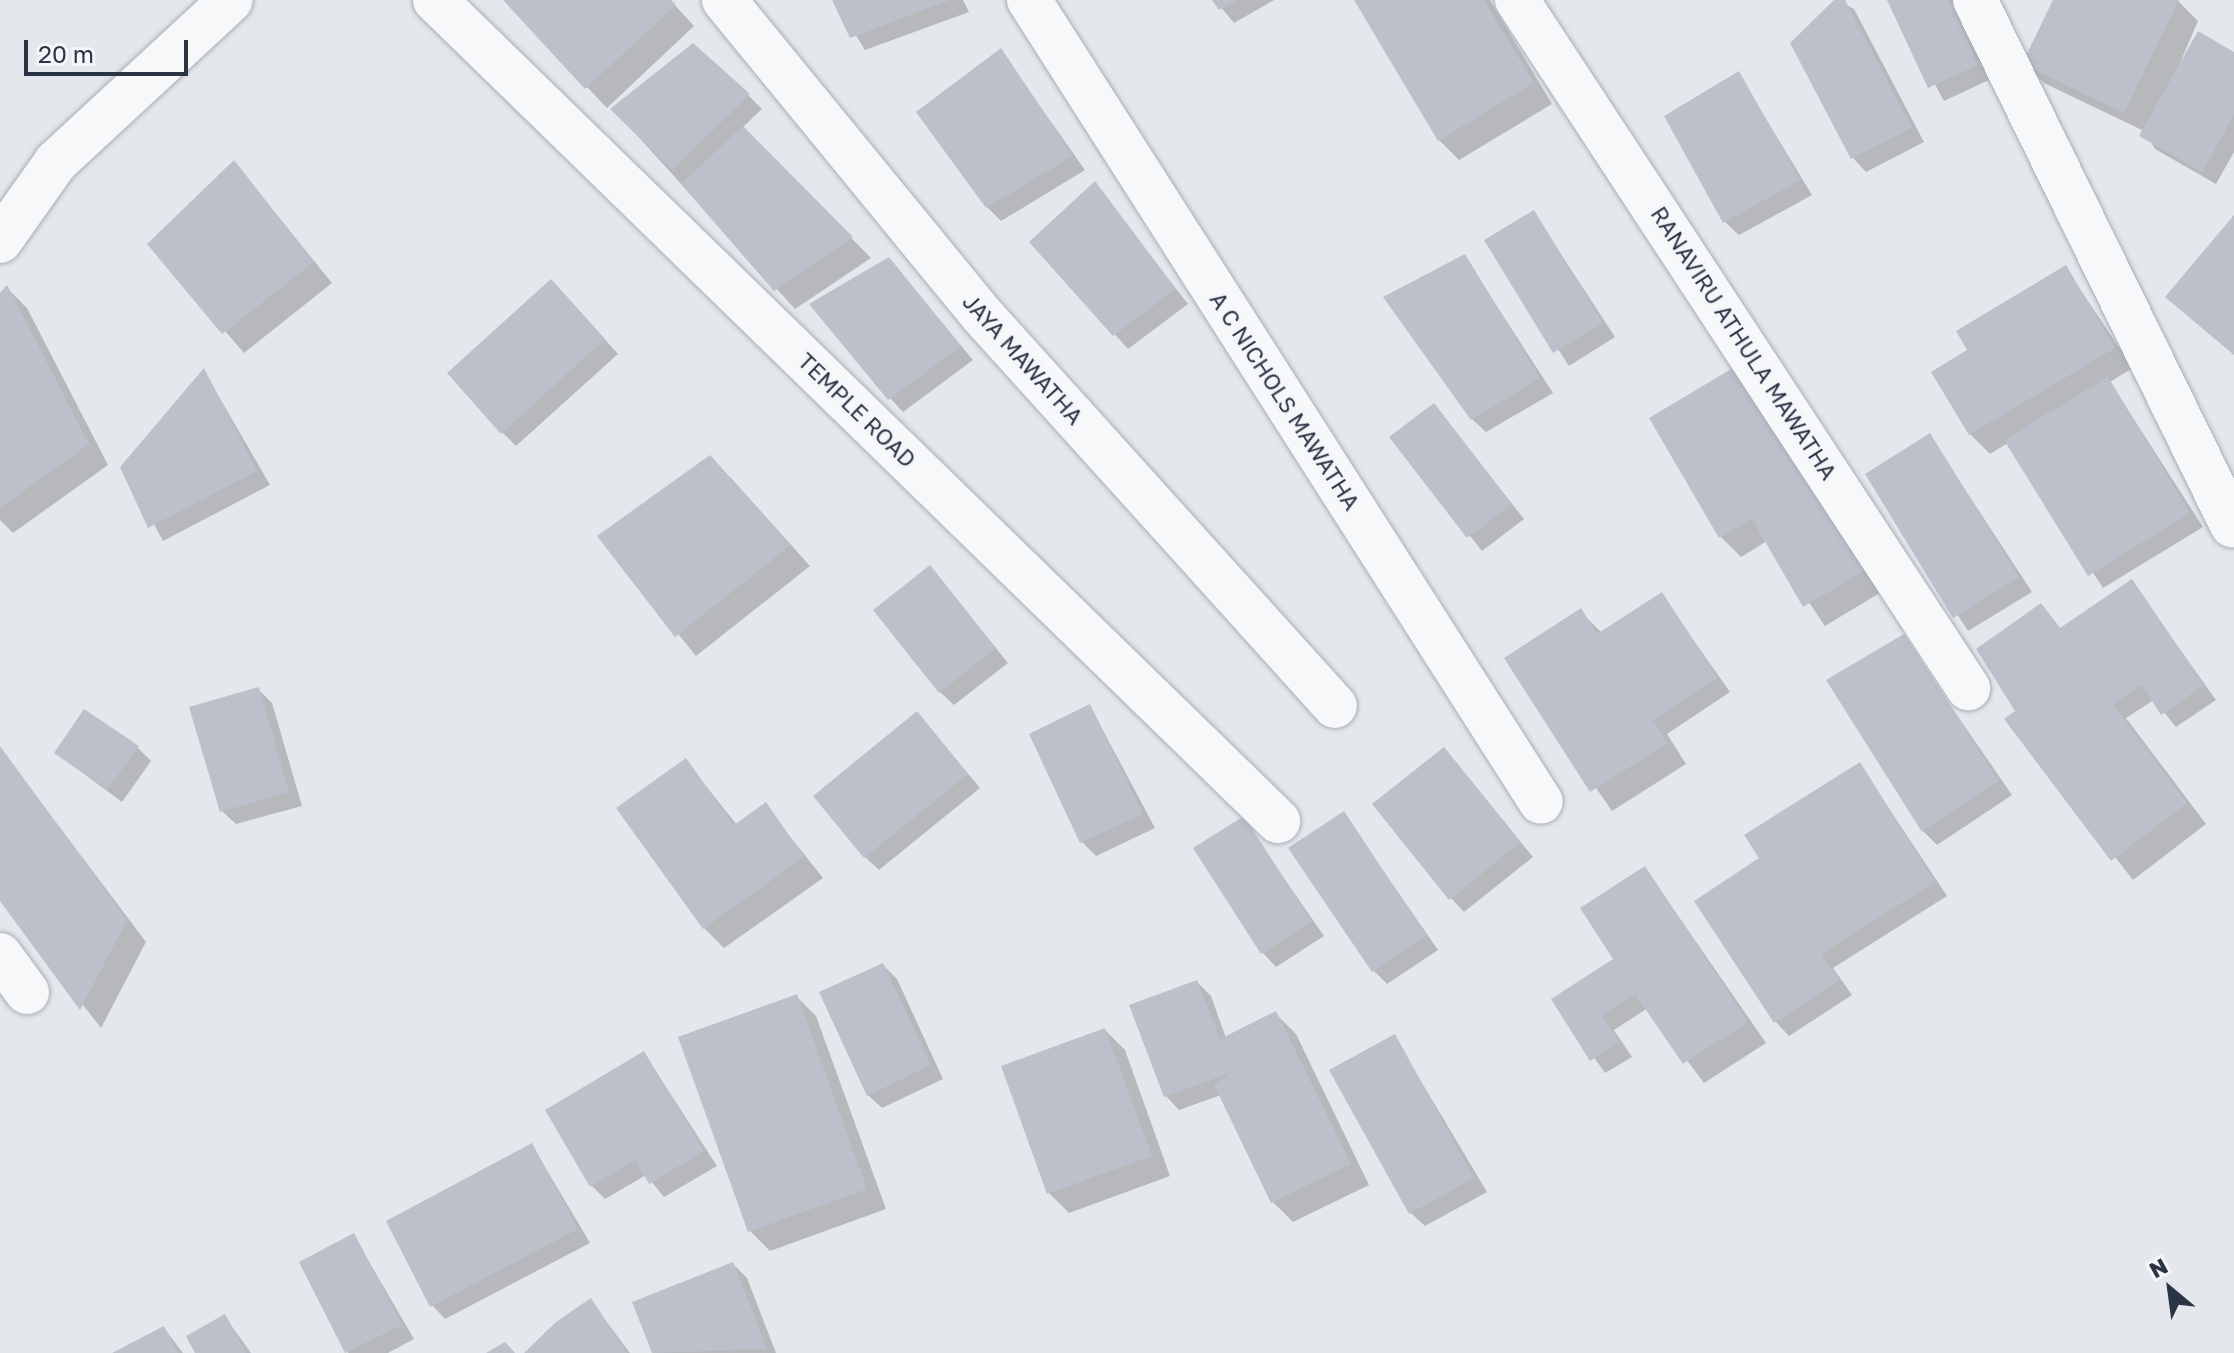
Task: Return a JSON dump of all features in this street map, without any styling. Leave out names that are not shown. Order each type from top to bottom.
[{"type":"street","points":[[0,241],[56,162],[231,0]]},
{"type":"street","name":"TEMPLE ROAD","points":[[435,0],[1278,821]]},
{"type":"street","name":"JAYA MAWATHA","points":[[724,0],[981,314],[1335,706]]},
{"type":"street","name":"A C NICHOLS MAWATHA","points":[[1029,0],[1541,802]]},
{"type":"street","name":"RANAVIRU ATHULA MAWATHA","points":[[1517,0],[1968,688]]},
{"type":"street","points":[[1975,0],[2232,525]]},
{"type":"street","points":[[0,955],[27,992]]},
{"type":"building","points":[[503,0],[671,0],[676,5],[585,89]]},
{"type":"building","points":[[832,0],[950,0],[850,38]]},
{"type":"building","points":[[1212,0],[1237,0],[1219,10]]},
{"type":"building","points":[[1354,0],[1484,0],[1534,83],[1438,141]]},
{"type":"building","points":[[1834,0],[1845,0],[1912,128],[1851,159],[1790,43]]},
{"type":"building","points":[[1887,0],[1949,0],[1978,65],[1928,88]]},
{"type":"building","points":[[2053,0],[2179,0],[2124,113],[2022,64]]},
{"type":"building","points":[[2198,31],[2234,52],[2234,115],[2202,172],[2139,136]]},
{"type":"building","points":[[693,43],[750,94],[672,170],[610,109]]},
{"type":"building","points":[[1001,48],[1073,156],[986,208],[916,112]]},
{"type":"building","points":[[1739,71],[1800,180],[1723,223],[1664,116]]},
{"type":"building","points":[[743,126],[853,237],[774,291],[681,184]]},
{"type":"building","points":[[234,160],[314,262],[222,334],[147,244]]},
{"type":"building","points":[[1095,181],[1176,289],[1113,336],[1029,242]]},
{"type":"building","points":[[1534,210],[1603,323],[1553,353],[1484,240]]},
{"type":"building","points":[[2234,215],[2234,355],[2165,297]]},
{"type":"building","points":[[1465,254],[1540,378],[1471,420],[1383,297]]},
{"type":"building","points":[[889,257],[961,346],[888,400],[809,304]]},
{"type":"building","points":[[2066,265],[2115,348],[1969,435],[1931,372],[1967,350],[1956,331]]},
{"type":"building","points":[[551,279],[605,339],[501,434],[447,373]]},
{"type":"building","points":[[7,285],[89,444],[0,508],[0,293]]},
{"type":"building","points":[[1743,362],[1864,571],[1803,607],[1752,519],[1719,538],[1649,418]]},
{"type":"building","points":[[204,368],[257,471],[148,528],[120,467]]},
{"type":"building","points":[[2108,377],[2190,513],[2088,576],[2004,440]]},
{"type":"building","points":[[1434,403],[1512,504],[1467,538],[1389,437]]},
{"type":"building","points":[[1930,433],[2019,577],[1953,618],[1865,474]]},
{"type":"building","points":[[710,455],[791,545],[675,637],[597,536]]},
{"type":"building","points":[[930,565],[996,648],[939,693],[873,610]]},
{"type":"building","points":[[2132,579],[2204,685],[2161,715],[2142,685],[2113,704],[2187,803],[2111,861],[2004,719],[2015,711],[1976,649],[2041,603],[2060,628]]},
{"type":"building","points":[[1662,592],[1718,678],[1653,720],[1668,743],[1590,792],[1504,658],[1581,608],[1597,634]]},
{"type":"building","points":[[1904,634],[1999,781],[1922,832],[1826,680]]},
{"type":"building","points":[[259,687],[289,792],[220,812],[189,707]]},
{"type":"building","points":[[1090,704],[1143,814],[1080,843],[1029,734]]},
{"type":"building","points":[[84,709],[139,746],[107,790],[54,753]]},
{"type":"building","points":[[917,711],[968,774],[864,858],[813,796]]},
{"type":"building","points":[[0,746],[127,920],[80,1010],[0,901]]},
{"type":"building","points":[[1444,747],[1521,842],[1449,900],[1372,804]]},
{"type":"building","points":[[686,758],[734,825],[766,802],[804,857],[703,929],[616,808]]},
{"type":"building","points":[[1860,762],[1935,882],[1821,954],[1840,980],[1774,1023],[1694,901],[1759,858],[1744,835]]},
{"type":"building","points":[[1344,811],[1426,935],[1372,972],[1288,848]]},
{"type":"building","points":[[1244,816],[1312,922],[1261,954],[1193,848]]},
{"type":"building","points":[[1645,866],[1748,1022],[1683,1064],[1635,994],[1602,1016],[1620,1042],[1590,1061],[1551,999],[1613,959],[1580,908]]},
{"type":"building","points":[[883,963],[931,1065],[867,1096],[819,992]]},
{"type":"building","points":[[1197,980],[1220,1039],[1276,1011],[1351,1164],[1271,1203],[1214,1085],[1232,1072],[1164,1097],[1129,1005]]},
{"type":"building","points":[[797,994],[867,1189],[748,1232],[678,1037]]},
{"type":"building","points":[[1105,1028],[1152,1156],[1047,1194],[1001,1066]]},
{"type":"building","points":[[1395,1034],[1474,1178],[1409,1214],[1329,1070]]},
{"type":"building","points":[[644,1051],[704,1151],[649,1184],[635,1160],[590,1187],[545,1110]]},
{"type":"building","points":[[532,1143],[578,1229],[430,1307],[386,1221]]},
{"type":"building","points":[[354,1233],[402,1325],[345,1353],[299,1262]]},
{"type":"building","points":[[733,1262],[767,1349],[652,1353],[632,1302]]},
{"type":"building","points":[[591,1298],[627,1353],[524,1353],[556,1322]]},
{"type":"building","points":[[225,1314],[246,1353],[195,1353],[186,1336]]},
{"type":"building","points":[[164,1326],[178,1353],[112,1353]]},
{"type":"building","points":[[505,1342],[515,1353],[486,1353]]}]
